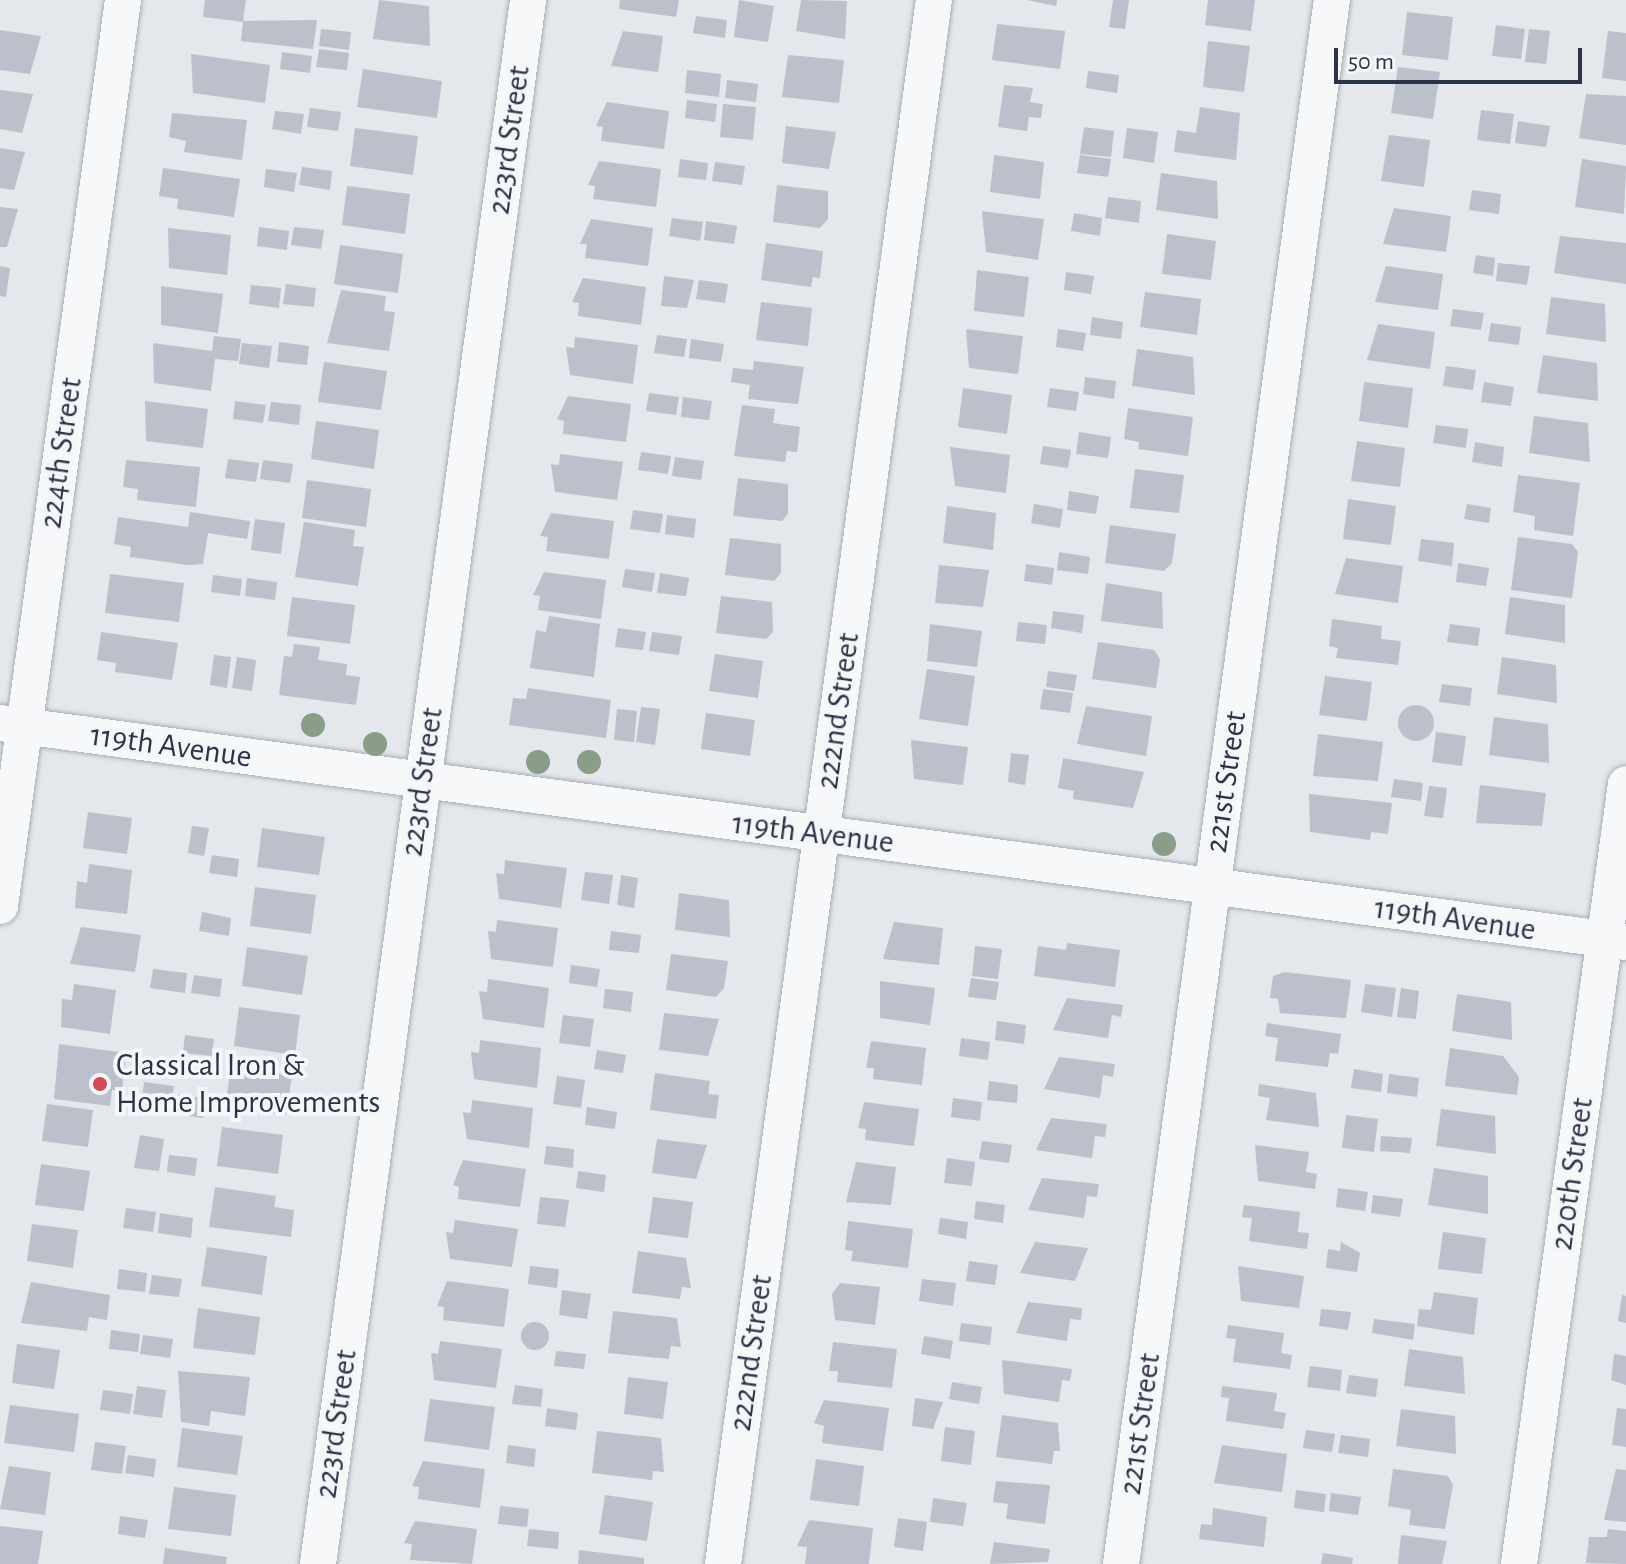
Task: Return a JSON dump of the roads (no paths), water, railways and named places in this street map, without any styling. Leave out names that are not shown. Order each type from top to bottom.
[{"type":"street","name":"224th Street","points":[[0,906],[12,724],[123,0]]},
{"type":"street","name":"223rd Street","points":[[318,1564],[528,0]]},
{"type":"street","name":"222nd Street","points":[[723,1564],[934,0]]},
{"type":"street","name":"221st Street","points":[[1121,1564],[1332,0]]},
{"type":"street","name":"119th Avenue","points":[[12,724],[1615,940]]},
{"type":"street","name":"220th Street","points":[[1519,1564],[1615,940],[1626,784]]},
{"type":"place","name":"Classical Iron & Home Improvements","points":[[100,1084]]}]
